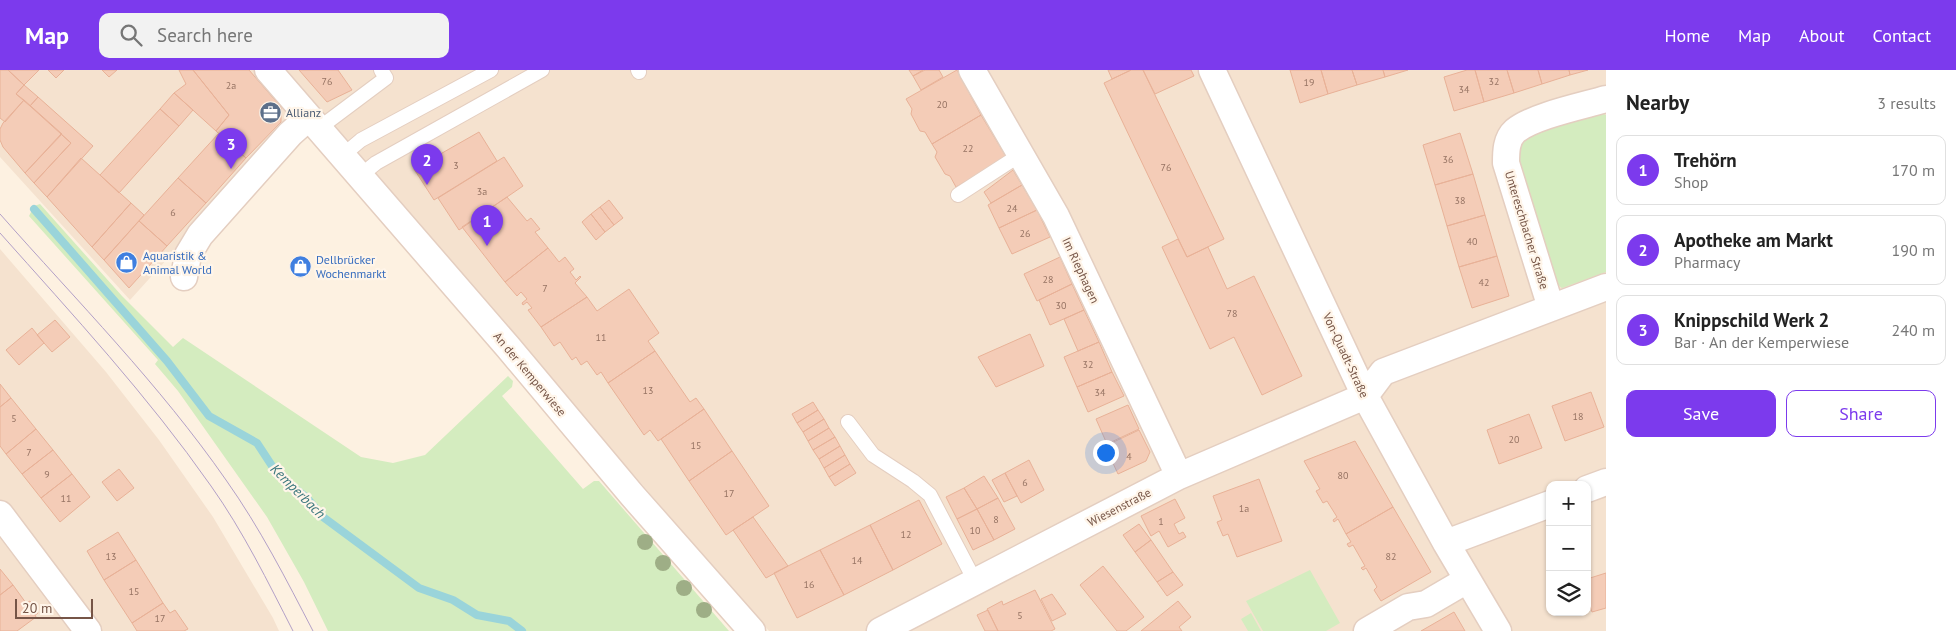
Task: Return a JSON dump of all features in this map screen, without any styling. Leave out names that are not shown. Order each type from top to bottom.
[{"type":"street","name":"An der Kemperwiese","points":[[268,70],[508,347],[632,495],[752,631]]},
{"type":"street","name":"Im Riephagen","points":[[972,70],[1056,216],[1179,476]]},
{"type":"street","name":"Von-Quadt-Straße","points":[[1212,70],[1365,396],[1446,543],[1498,631]]},
{"type":"street","name":"Untereschbacher Straße","points":[[1551,308],[1506,163],[1506,147],[1514,132],[1533,121],[1606,99]]},
{"type":"street","points":[[184,277],[188,255],[200,235],[290,134],[313,124]]},
{"type":"street","points":[[1365,396],[1383,372],[1606,287]]},
{"type":"street","name":"Wiesenstraße","points":[[880,631],[1179,476],[1365,396]]},
{"type":"street","points":[[1591,488],[1606,482]]},
{"type":"street","points":[[1446,543],[1546,506]]},
{"type":"street","points":[[0,514],[88,631]]},
{"type":"street","points":[[1367,631],[1408,607],[1426,604],[1467,580]]},
{"type":"lane","points":[[313,124],[386,78],[381,70]]},
{"type":"lane","points":[[342,156],[361,140],[491,70]]},
{"type":"lane","points":[[360,176],[376,162],[542,70]]},
{"type":"lane","points":[[958,195],[1020,155]]},
{"type":"lane","points":[[848,422],[873,455],[913,481],[930,495],[975,581]]},
{"type":"shaded area","points":[[0,70],[1606,70],[1606,631],[769,631],[310,101],[130,300],[0,157]]},
{"type":"shaded area","points":[[0,249],[106,372],[159,440],[213,517],[279,631],[0,631]]},
{"type":"green space","points":[[1597,112],[1606,115],[1606,272],[1562,288],[1547,276],[1514,146],[1519,138]]},
{"type":"green space","points":[[40,204],[122,296],[173,347],[183,338],[361,457],[393,463],[425,455],[508,376],[513,381],[512,387],[502,396],[583,489],[594,481],[599,481],[729,631],[328,631],[304,582],[267,517],[178,391],[155,364],[158,360],[29,216],[34,206]]},
{"type":"green space","points":[[1310,570],[1340,623],[1326,631],[1263,631],[1246,601]]},
{"type":"green space","points":[[1251,613],[1261,631],[1248,631],[1241,619]]},
{"type":"building","points":[[0,70],[8,70],[24,85],[16,94],[24,100],[5,122],[0,118]]},
{"type":"building","points":[[8,70],[39,70],[24,85]]},
{"type":"building","points":[[48,70],[64,70],[56,78]]},
{"type":"building","points":[[102,70],[117,70],[109,77]]},
{"type":"building","points":[[179,70],[193,70],[229,115],[216,131],[174,93],[186,84]]},
{"type":"building","points":[[193,70],[249,70],[281,107],[281,122],[246,158],[216,131],[229,115]]},
{"type":"building","points":[[299,70],[338,70],[352,90],[327,102]]},
{"type":"building","points":[[909,70],[923,70],[913,76]]},
{"type":"building","points":[[925,70],[939,70],[943,77],[921,90],[913,76]]},
{"type":"building","points":[[957,70],[981,115],[932,144],[925,132],[920,131],[906,99]]},
{"type":"building","points":[[1108,70],[1131,70],[1112,79]]},
{"type":"building","points":[[1131,70],[1143,70],[1224,239],[1187,257],[1104,83]]},
{"type":"building","points":[[1143,70],[1191,70],[1194,76],[1155,94]]},
{"type":"building","points":[[1290,70],[1321,70],[1328,94],[1300,103]]},
{"type":"building","points":[[1321,70],[1352,70],[1357,85],[1328,94]]},
{"type":"building","points":[[1352,70],[1383,70],[1385,77],[1357,85]]},
{"type":"building","points":[[1383,70],[1408,70],[1385,77]]},
{"type":"building","points":[[1467,70],[1475,70],[1484,102],[1454,111],[1444,77]]},
{"type":"building","points":[[1475,70],[1507,70],[1514,93],[1484,102]]},
{"type":"building","points":[[1507,70],[1538,70],[1542,84],[1514,93]]},
{"type":"building","points":[[1538,70],[1569,70],[1570,75],[1542,84]]},
{"type":"building","points":[[1569,70],[1588,70],[1570,75]]},
{"type":"building","points":[[24,85],[38,97],[30,106],[16,94]]},
{"type":"building","points":[[174,93],[193,110],[179,126],[160,109]]},
{"type":"building","points":[[38,97],[93,146],[47,197],[34,183],[71,143],[30,106]]},
{"type":"building","points":[[24,100],[62,134],[25,173],[3,147],[0,140],[0,129],[3,123]]},
{"type":"building","points":[[160,109],[179,126],[119,193],[100,175]]},
{"type":"building","points":[[981,115],[1007,158],[956,187],[950,176],[945,174],[935,157],[937,152],[932,144]]},
{"type":"building","points":[[479,132],[497,161],[434,200],[414,169]]},
{"type":"building","points":[[219,133],[246,158],[206,203],[178,178]]},
{"type":"building","points":[[1460,133],[1473,174],[1435,185],[1423,145]]},
{"type":"building","points":[[61,134],[71,143],[34,183],[25,173]]},
{"type":"building","points":[[504,157],[523,186],[459,230],[438,198]]},
{"type":"building","points":[[81,158],[131,203],[92,247],[47,197]]},
{"type":"building","points":[[1013,170],[1022,185],[991,203],[984,192]]},
{"type":"building","points":[[1473,174],[1485,215],[1447,226],[1435,185]]},
{"type":"building","points":[[178,178],[206,203],[167,246],[139,221]]},
{"type":"building","points":[[1022,185],[1037,210],[999,228],[988,205]]},
{"type":"building","points":[[507,197],[527,221],[531,218],[540,229],[535,232],[548,248],[505,282],[462,227]]},
{"type":"building","points":[[609,200],[623,218],[614,225],[600,207]]},
{"type":"building","points":[[131,203],[144,215],[104,260],[92,247]]},
{"type":"building","points":[[600,207],[614,225],[605,232],[591,214]]},
{"type":"building","points":[[1037,210],[1050,237],[1012,254],[999,228]]},
{"type":"building","points":[[591,214],[605,232],[596,240],[582,222]]},
{"type":"building","points":[[1485,215],[1497,256],[1459,267],[1447,226]]},
{"type":"building","points":[[139,221],[167,246],[129,288],[104,260]]},
{"type":"building","points":[[1178,239],[1187,257],[1208,247],[1227,289],[1254,276],[1302,376],[1262,395],[1234,337],[1210,349],[1162,247]]},
{"type":"building","points":[[548,248],[559,262],[565,257],[574,269],[570,272],[576,280],[581,277],[575,283],[587,297],[541,327],[528,310],[532,308],[527,302],[523,305],[522,303],[527,299],[521,292],[517,296],[505,282]]},
{"type":"building","points":[[1497,256],[1509,296],[1472,308],[1459,267]]},
{"type":"building","points":[[1060,257],[1072,284],[1037,301],[1024,274]]},
{"type":"building","points":[[1072,284],[1084,310],[1050,325],[1039,300]]},
{"type":"building","points":[[629,289],[659,333],[648,341],[655,351],[608,383],[601,372],[597,375],[587,361],[581,365],[576,357],[572,360],[560,342],[554,346],[541,327],[587,297],[597,311]]},
{"type":"building","points":[[1084,310],[1099,342],[1078,351],[1064,319]]},
{"type":"building","points":[[55,320],[70,337],[52,352],[37,335]]},
{"type":"building","points":[[32,328],[44,343],[19,365],[6,350]]},
{"type":"building","points":[[1030,334],[1044,366],[996,387],[978,357]]},
{"type":"building","points":[[1099,342],[1112,372],[1077,387],[1064,357]]},
{"type":"building","points":[[655,351],[690,402],[696,398],[704,409],[658,441],[650,430],[644,435],[608,383]]},
{"type":"building","points":[[1112,372],[1124,396],[1088,412],[1077,387]]},
{"type":"building","points":[[0,384],[11,398],[0,407]]},
{"type":"building","points":[[1591,392],[1604,427],[1565,441],[1552,406]]},
{"type":"building","points":[[11,398],[36,429],[6,454],[0,446],[0,407]]},
{"type":"building","points":[[813,402],[818,410],[797,423],[792,414]]},
{"type":"building","points":[[1128,405],[1139,429],[1107,444],[1096,419]]},
{"type":"building","points":[[704,409],[732,451],[689,481],[661,439]]},
{"type":"building","points":[[818,410],[824,419],[803,432],[797,423]]},
{"type":"building","points":[[1529,414],[1542,448],[1499,464],[1487,430]]},
{"type":"building","points":[[824,419],[829,428],[808,441],[803,432]]},
{"type":"building","points":[[829,428],[835,437],[813,450],[808,441]]},
{"type":"building","points":[[36,429],[53,450],[22,474],[6,454]]},
{"type":"building","points":[[1139,430],[1150,452],[1146,461],[1118,474],[1105,446]]},
{"type":"building","points":[[835,437],[840,446],[819,459],[813,450]]},
{"type":"building","points":[[1355,441],[1393,507],[1346,534],[1338,519],[1334,522],[1333,520],[1337,517],[1327,501],[1323,503],[1316,491],[1320,489],[1304,461]]},
{"type":"building","points":[[840,446],[845,455],[824,468],[819,459]]},
{"type":"building","points":[[53,450],[72,474],[41,498],[22,474]]},
{"type":"building","points":[[732,451],[769,506],[726,535],[689,481]]},
{"type":"building","points":[[845,455],[850,464],[829,477],[824,468]]},
{"type":"building","points":[[1029,460],[1044,490],[1021,503],[1005,473]]},
{"type":"building","points":[[850,464],[856,473],[835,486],[829,477]]},
{"type":"building","points":[[119,469],[134,488],[117,501],[102,482]]},
{"type":"building","points":[[1005,473],[1017,496],[1004,502],[992,480]]},
{"type":"building","points":[[72,474],[90,497],[60,522],[41,498]]},
{"type":"building","points":[[984,476],[998,498],[977,509],[964,488]]},
{"type":"building","points":[[1259,479],[1282,541],[1237,557],[1228,534],[1223,536],[1217,522],[1222,520],[1213,496]]},
{"type":"building","points":[[964,488],[977,509],[957,519],[946,497]]},
{"type":"building","points":[[998,498],[1015,529],[994,540],[977,509]]},
{"type":"building","points":[[1175,499],[1185,518],[1174,524],[1179,534],[1183,532],[1186,537],[1168,547],[1159,531],[1151,536],[1141,516]]},
{"type":"building","points":[[919,500],[942,544],[893,570],[870,525]]},
{"type":"building","points":[[1393,507],[1431,572],[1381,601],[1374,590],[1377,587],[1366,568],[1363,570],[1361,568],[1365,566],[1353,545],[1349,547],[1347,544],[1351,542],[1346,534]]},
{"type":"building","points":[[977,509],[994,540],[973,550],[957,519]]},
{"type":"building","points":[[753,517],[788,566],[766,578],[733,530]]},
{"type":"building","points":[[1139,524],[1151,540],[1135,552],[1123,535]]},
{"type":"building","points":[[870,525],[893,570],[844,595],[820,550]]},
{"type":"building","points":[[118,532],[136,560],[104,580],[87,551]]},
{"type":"building","points":[[1151,540],[1173,572],[1157,582],[1135,552]]},
{"type":"building","points":[[820,550],[844,595],[797,618],[774,573]]},
{"type":"building","points":[[136,560],[163,603],[132,623],[104,580]]},
{"type":"building","points":[[1103,566],[1144,617],[1126,631],[1117,631],[1080,585]]},
{"type":"building","points":[[0,569],[13,585],[0,595]]},
{"type":"building","points":[[1173,572],[1183,585],[1167,596],[1157,582]]},
{"type":"building","points":[[1606,573],[1606,608],[1592,612],[1591,609],[1591,578]]},
{"type":"building","points":[[13,585],[26,603],[30,601],[38,613],[35,615],[36,617],[17,631],[0,631],[0,595]]},
{"type":"building","points":[[1035,590],[1055,629],[1051,631],[998,631],[987,609],[1002,601],[1003,605]]},
{"type":"building","points":[[1052,594],[1066,614],[1052,621],[1041,599]]},
{"type":"building","points":[[1178,601],[1191,617],[1179,627],[1182,631],[1141,631]]},
{"type":"building","points":[[163,603],[170,613],[175,610],[188,629],[184,631],[137,631],[132,623]]},
{"type":"building","points":[[988,610],[998,631],[985,631],[977,615]]},
{"type":"building","points":[[1454,612],[1465,631],[1421,631]]},
{"type":"waterway","name":"Kemperbach","points":[[34,209],[167,361],[209,416],[257,443],[278,475],[307,498],[323,517],[419,588],[453,600],[477,615],[509,621],[522,631]]},
{"type":"tram line","points":[[0,214],[146,377],[200,445],[250,517],[313,631]]},
{"type":"tram line","points":[[0,233],[109,356],[187,453],[234,521],[293,631]]},
{"type":"place","name":"Allianz","points":[[270,112]]},
{"type":"place","name":"Knippschild Werk 2","points":[[231,169]]},
{"type":"place","name":"Apotheke am Markt","points":[[427,185]]},
{"type":"place","name":"Trehörn","points":[[487,246]]},
{"type":"place","name":"Aquaristik & Animal World","points":[[127,262]]},
{"type":"place","name":"Dellbrücker Wochenmarkt","points":[[300,266]]}]
